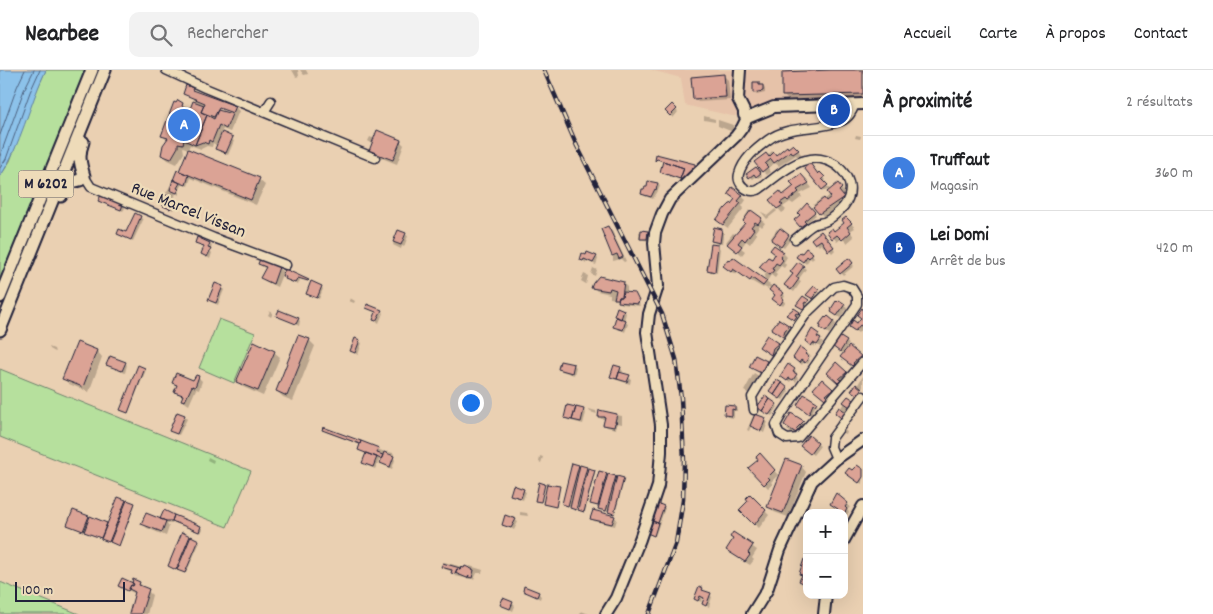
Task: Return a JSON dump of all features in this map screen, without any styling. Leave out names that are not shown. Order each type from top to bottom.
[{"type":"main road","name":"M 6202","points":[[0,297],[92,70]]},
{"type":"main road","name":"M 6202","points":[[0,330],[105,70]]},
{"type":"main road","points":[[47,216],[57,204],[68,183],[80,180],[84,176],[79,160],[80,149],[88,125],[87,115]]},
{"type":"street","points":[[166,70],[375,158]]},
{"type":"street","points":[[740,70],[738,99],[748,114]]},
{"type":"street","points":[[264,112],[271,101]]},
{"type":"street","points":[[748,114],[781,106],[859,104]]},
{"type":"street","points":[[795,239],[814,224],[825,222],[845,205],[851,189],[850,180],[844,170],[834,163],[822,159],[806,160],[780,174],[758,190],[752,191],[747,190],[740,184],[738,181],[739,172],[746,159],[770,138],[799,128],[840,122],[852,113],[859,104]]},
{"type":"street","points":[[606,614],[616,598],[640,539],[658,486],[660,472],[661,425],[647,332],[649,314],[658,286],[654,243],[656,226],[670,199],[736,136],[748,114]]},
{"type":"street","name":"Rue Marcel Vissan","points":[[84,176],[91,187],[214,238],[286,265]]},
{"type":"street","points":[[754,410],[752,397],[771,364],[806,312],[834,287],[843,285],[852,288],[857,296],[857,304],[782,414],[776,425],[779,434],[787,439],[798,438],[863,362]]},
{"type":"street","points":[[836,459],[830,447],[832,438],[863,396]]},
{"type":"street","points":[[752,614],[767,590],[775,562],[812,482],[836,459],[863,440]]},
{"type":"street","points":[[848,533],[863,506]]},
{"type":"street","points":[[824,614],[826,599]]},
{"type":"shaded area","points":[[651,70],[863,70],[863,110],[732,116],[685,105],[681,78]]},
{"type":"green space","points":[[46,70],[86,70],[0,282],[0,177],[10,161]]},
{"type":"green space","points":[[219,319],[255,333],[234,383],[199,368]]},
{"type":"green space","points":[[0,369],[251,471],[227,527],[0,437]]},
{"type":"green space","points":[[0,582],[79,614],[0,614]]},
{"type":"water","points":[[0,70],[46,70],[14,152],[0,177]]},
{"type":"building","points":[[863,70],[863,94],[782,96],[782,72]]},
{"type":"building","points":[[724,74],[726,97],[693,99],[691,77]]},
{"type":"building","points":[[753,82],[759,82],[759,85],[763,85],[763,91],[753,93]]},
{"type":"building","points":[[186,85],[193,88],[192,90],[236,106],[233,113],[219,108],[214,117],[201,112],[205,103],[183,94]]},
{"type":"building","points":[[178,100],[183,103],[182,106],[190,109],[193,101],[204,105],[201,112],[207,115],[195,145],[184,140],[183,144],[178,143],[178,147],[171,159],[161,155],[163,145],[168,138],[161,136],[174,102],[176,103]]},
{"type":"building","points":[[672,104],[677,109],[670,116],[665,111]]},
{"type":"building","points":[[218,110],[232,114],[226,129],[219,125],[212,142],[209,140],[208,144],[203,142],[195,145],[207,115],[214,119]]},
{"type":"building","points":[[377,130],[401,140],[393,160],[369,151]]},
{"type":"building","points":[[222,132],[233,137],[226,153],[215,149]]},
{"type":"building","points":[[793,144],[799,150],[793,154],[791,151],[774,163],[771,159],[765,164],[768,167],[762,172],[754,162],[766,153],[769,157],[774,152],[776,155],[787,146],[788,148]]},
{"type":"building","points":[[188,149],[260,178],[251,200],[179,171]]},
{"type":"building","points":[[656,154],[695,164],[695,169],[684,181],[680,179],[684,168],[657,159],[655,161]]},
{"type":"building","points":[[663,161],[684,168],[680,179],[660,172]]},
{"type":"building","points":[[810,163],[818,174],[820,172],[825,177],[822,179],[828,185],[822,190],[804,168]]},
{"type":"building","points":[[756,167],[761,173],[756,177],[754,174],[749,178],[746,174]]},
{"type":"building","points":[[177,170],[189,175],[186,185],[173,180]]},
{"type":"building","points":[[801,174],[809,183],[797,190],[799,192],[788,201],[786,199],[780,203],[783,205],[777,209],[769,200],[780,191],[783,195],[794,186],[790,182]]},
{"type":"building","points":[[173,179],[180,183],[177,193],[170,190]]},
{"type":"building","points":[[648,181],[658,183],[651,197],[641,194],[642,189],[647,187]]},
{"type":"building","points":[[838,183],[842,188],[839,191],[844,197],[819,214],[813,207],[824,198],[826,201],[831,197],[827,192]]},
{"type":"building","points":[[732,187],[743,195],[738,201],[741,203],[723,225],[716,220],[735,199],[728,194]]},
{"type":"building","points":[[101,195],[123,204],[121,210],[98,201]]},
{"type":"building","points":[[166,195],[174,198],[170,204],[172,205],[170,209],[163,206]]},
{"type":"building","points":[[807,203],[815,212],[800,227],[794,220],[800,215],[798,213]]},
{"type":"building","points":[[751,210],[762,218],[758,224],[755,222],[751,227],[754,229],[745,241],[742,238],[738,243],[742,246],[737,252],[727,244],[745,223],[743,221]]},
{"type":"building","points":[[135,213],[141,216],[131,240],[117,234],[119,229],[126,232]]},
{"type":"building","points":[[846,217],[852,223],[847,227],[851,232],[842,240],[837,235],[832,239],[827,232],[832,228],[834,231],[844,223],[842,220]]},
{"type":"building","points":[[608,226],[623,257],[619,259],[617,254],[612,256],[601,229]]},
{"type":"building","points":[[714,227],[722,229],[720,243],[711,241]]},
{"type":"building","points":[[780,228],[789,235],[781,247],[771,240]]},
{"type":"building","points":[[398,230],[406,233],[401,245],[393,242]]},
{"type":"building","points":[[641,230],[648,231],[647,239],[640,239]]},
{"type":"building","points":[[821,231],[834,247],[828,251],[821,240],[815,244],[811,239]]},
{"type":"building","points":[[197,237],[210,243],[208,248],[211,249],[207,257],[201,254],[204,246],[195,243]]},
{"type":"building","points":[[711,244],[718,245],[715,272],[707,270]]},
{"type":"building","points":[[774,245],[784,252],[780,257],[783,260],[779,265],[776,263],[770,275],[759,267],[768,257],[772,259],[775,254],[770,250]]},
{"type":"building","points":[[806,248],[813,253],[809,258],[807,256],[803,262],[796,257]]},
{"type":"building","points":[[587,252],[597,256],[593,263],[584,259],[583,261],[580,260],[582,253],[586,255]]},
{"type":"building","points":[[733,257],[767,281],[763,286],[752,278],[750,281],[733,269],[731,272],[723,266],[728,259],[730,261]]},
{"type":"building","points":[[849,258],[853,263],[840,274],[836,269]]},
{"type":"building","points":[[260,259],[279,267],[273,284],[260,278],[266,267],[258,264]]},
{"type":"building","points":[[798,262],[804,266],[796,277],[799,279],[791,290],[784,285],[793,274],[790,272]]},
{"type":"building","points":[[285,269],[309,280],[298,278],[295,283],[285,279],[286,277],[282,276]]},
{"type":"building","points":[[599,276],[624,282],[622,297],[614,299],[616,290],[610,288],[609,291],[591,288]]},
{"type":"building","points":[[311,281],[322,286],[317,298],[306,294]]},
{"type":"building","points":[[215,283],[223,286],[216,303],[208,300]]},
{"type":"building","points":[[773,285],[784,293],[781,297],[784,299],[780,305],[772,299],[775,295],[769,290]]},
{"type":"building","points":[[814,286],[819,290],[815,293],[813,299],[806,295]]},
{"type":"building","points":[[623,292],[635,293],[639,301],[638,304],[618,302]]},
{"type":"building","points":[[803,296],[809,300],[807,303],[805,302],[804,304],[806,305],[803,309],[796,305]]},
{"type":"building","points":[[839,300],[845,304],[837,316],[831,312],[831,309],[836,301]]},
{"type":"building","points":[[367,304],[382,310],[376,321],[373,320],[376,312],[366,308]]},
{"type":"building","points":[[617,307],[624,310],[621,319],[614,316]]},
{"type":"building","points":[[794,308],[800,312],[796,313],[795,315],[797,316],[794,320],[786,315]]},
{"type":"building","points":[[862,308],[863,327],[860,325],[855,331],[849,327],[853,320],[857,323],[861,318],[857,315]]},
{"type":"building","points":[[279,310],[299,318],[296,324],[276,316]]},
{"type":"building","points":[[828,316],[834,321],[826,332],[819,325]]},
{"type":"building","points":[[616,317],[626,320],[623,330],[613,327]]},
{"type":"building","points":[[779,319],[790,326],[785,330],[783,337],[771,329]]},
{"type":"building","points":[[812,329],[819,334],[817,337],[821,339],[817,345],[813,343],[811,346],[805,341]]},
{"type":"building","points":[[298,335],[310,339],[287,396],[276,391]]},
{"type":"building","points":[[767,335],[779,343],[773,348],[771,355],[759,347]]},
{"type":"building","points":[[839,336],[847,341],[840,352],[832,346]]},
{"type":"building","points":[[355,338],[360,340],[355,353],[350,351]]},
{"type":"building","points":[[254,341],[275,351],[258,391],[236,382]]},
{"type":"building","points":[[77,342],[97,350],[83,387],[62,379]]},
{"type":"building","points":[[849,346],[861,356],[852,366],[840,357]]},
{"type":"building","points":[[800,347],[807,352],[805,354],[809,357],[805,363],[801,360],[799,363],[793,358]]},
{"type":"building","points":[[755,355],[767,361],[761,373],[749,367]]},
{"type":"building","points":[[110,356],[126,362],[122,371],[106,365]]},
{"type":"building","points":[[560,361],[574,364],[572,373],[558,369]]},
{"type":"building","points":[[836,362],[847,372],[839,379],[841,380],[838,383],[827,373]]},
{"type":"building","points":[[788,364],[795,369],[793,372],[797,374],[793,380],[789,378],[787,381],[780,376]]},
{"type":"building","points":[[138,365],[145,368],[128,413],[120,410]]},
{"type":"building","points":[[614,365],[621,367],[617,379],[610,377]]},
{"type":"building","points":[[619,372],[630,375],[627,382],[617,379]]},
{"type":"building","points":[[176,373],[193,380],[196,375],[199,376],[195,387],[192,386],[185,401],[181,400],[183,395],[174,392],[177,385],[172,383]]},
{"type":"building","points":[[822,379],[833,389],[826,395],[825,399],[813,389]]},
{"type":"building","points":[[777,380],[782,383],[774,395],[769,391]]},
{"type":"building","points":[[782,383],[788,388],[780,399],[774,395]]},
{"type":"building","points":[[856,384],[862,389],[858,395],[851,391]]},
{"type":"building","points":[[804,394],[817,402],[815,405],[813,404],[809,414],[797,405]]},
{"type":"building","points":[[765,396],[770,399],[762,411],[757,407]]},
{"type":"building","points":[[848,396],[854,400],[850,407],[843,402]]},
{"type":"building","points":[[770,399],[777,404],[769,415],[762,411]]},
{"type":"building","points":[[567,405],[576,407],[572,420],[564,418]]},
{"type":"building","points":[[725,405],[735,406],[735,410],[732,409],[732,416],[724,415]]},
{"type":"building","points":[[576,407],[584,409],[581,422],[572,420]]},
{"type":"building","points":[[839,407],[846,412],[841,418],[835,413]]},
{"type":"building","points":[[599,410],[617,414],[615,422],[617,422],[614,427],[603,425],[605,417],[598,417]]},
{"type":"building","points":[[177,412],[185,415],[177,434],[169,431]]},
{"type":"building","points":[[791,413],[804,421],[796,429],[798,430],[796,433],[784,425]]},
{"type":"building","points":[[755,414],[766,418],[761,431],[750,426]]},
{"type":"building","points":[[323,427],[361,441],[360,444],[322,430]]},
{"type":"building","points":[[809,435],[818,443],[810,454],[800,446]]},
{"type":"building","points":[[361,441],[379,448],[377,453],[383,455],[381,459],[358,450]]},
{"type":"building","points":[[384,452],[394,456],[390,467],[380,463]]},
{"type":"building","points":[[366,453],[377,457],[373,467],[362,463]]},
{"type":"building","points":[[760,453],[775,470],[768,477],[770,479],[764,485],[748,468],[758,460],[756,457]]},
{"type":"building","points":[[786,459],[802,465],[783,513],[767,507]]},
{"type":"building","points":[[572,463],[579,465],[568,506],[562,504]]},
{"type":"building","points":[[580,465],[587,467],[576,510],[570,508]]},
{"type":"building","points":[[857,465],[863,469],[863,477],[859,483],[845,473],[849,468],[852,470]]},
{"type":"building","points":[[588,468],[595,470],[584,512],[578,510]]},
{"type":"building","points":[[599,471],[607,473],[598,506],[590,504]]},
{"type":"building","points":[[608,474],[616,476],[606,511],[598,509]]},
{"type":"building","points":[[617,476],[624,478],[614,514],[608,512]]},
{"type":"building","points":[[539,482],[545,484],[541,502],[535,501]]},
{"type":"building","points":[[547,484],[560,486],[556,507],[543,504]]},
{"type":"building","points":[[513,485],[524,489],[521,498],[510,495]]},
{"type":"building","points":[[836,493],[848,503],[845,507],[847,509],[838,509],[830,504]]},
{"type":"building","points":[[750,494],[766,510],[754,525],[739,510],[748,501],[746,498]]},
{"type":"building","points":[[118,497],[126,500],[109,542],[101,539]]},
{"type":"building","points":[[127,500],[135,503],[119,546],[110,542]]},
{"type":"building","points":[[657,503],[664,506],[658,523],[650,520]]},
{"type":"building","points":[[73,510],[89,516],[83,531],[67,525]]},
{"type":"building","points":[[164,510],[174,515],[172,521],[160,519]]},
{"type":"building","points":[[593,510],[615,516],[612,524],[590,519]]},
{"type":"building","points":[[146,513],[166,521],[162,532],[141,524]]},
{"type":"building","points":[[174,515],[201,526],[199,532],[172,521]]},
{"type":"building","points":[[505,515],[516,519],[511,528],[502,525]]},
{"type":"building","points":[[90,516],[107,523],[101,538],[84,532]]},
{"type":"building","points":[[651,521],[658,523],[654,536],[647,533]]},
{"type":"building","points":[[182,532],[190,536],[176,570],[168,566]]},
{"type":"building","points":[[733,532],[753,545],[748,553],[750,555],[745,562],[726,550],[733,539],[730,537]]},
{"type":"building","points":[[191,536],[199,540],[185,573],[177,570]]},
{"type":"building","points":[[803,562],[803,583],[799,581],[802,575],[799,574]]},
{"type":"building","points":[[443,563],[460,568],[460,570],[457,569],[455,574],[451,573],[452,570],[441,567]]},
{"type":"building","points":[[465,566],[474,570],[472,578],[468,577],[469,575],[467,578],[455,573],[457,569],[460,570],[461,567],[464,568]]},
{"type":"building","points":[[122,578],[133,583],[133,586],[131,585],[128,591],[118,586]]},
{"type":"building","points":[[133,579],[140,582],[139,585],[149,589],[141,614],[129,614],[135,592],[129,589],[134,584],[132,583]]},
{"type":"building","points":[[524,586],[539,592],[537,597],[523,591]]},
{"type":"building","points":[[699,586],[703,588],[702,590],[711,593],[706,606],[702,604],[704,598],[700,596],[698,601],[694,599]]},
{"type":"building","points":[[503,598],[513,602],[510,609],[500,605]]},
{"type":"railway","points":[[544,70],[577,146],[662,314],[676,359],[681,398],[684,461],[683,500],[676,543],[649,614]]},
{"type":"place","name":"Lei Domi","points":[[834,110]]},
{"type":"place","name":"Truffaut","points":[[184,125]]}]
